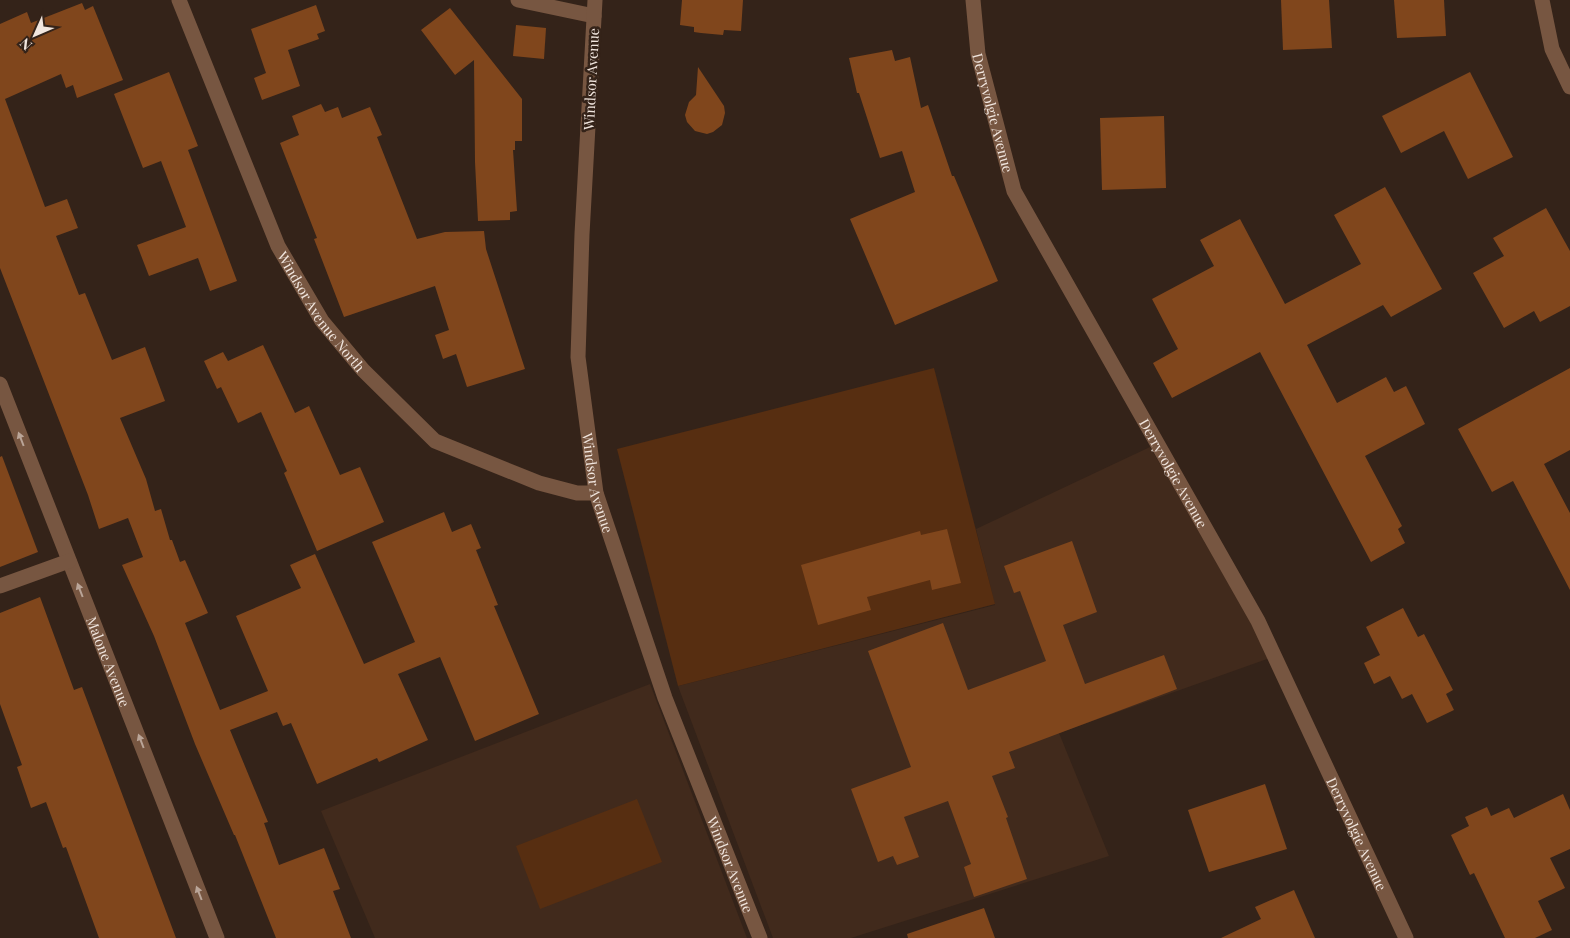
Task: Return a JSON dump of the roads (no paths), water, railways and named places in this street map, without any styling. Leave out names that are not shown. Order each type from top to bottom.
[{"type":"street","name":"Windsor Avenue North","points":[[179,0],[278,246],[322,321],[362,370],[435,440],[539,483],[577,493],[596,493]]},
{"type":"street","points":[[518,0],[594,16]]},
{"type":"street","name":"Windsor Avenue","points":[[595,0],[582,234],[578,357],[596,493],[665,698],[760,938]]},
{"type":"street","name":"Derryvolgie Avenue","points":[[973,0],[978,54],[1014,191],[1258,621],[1406,938]]},
{"type":"street","points":[[1542,0],[1552,49],[1570,87]]},
{"type":"street","name":"Malone Avenue","points":[[0,384],[217,938]]},
{"type":"street","points":[[0,586],[69,561]]}]
